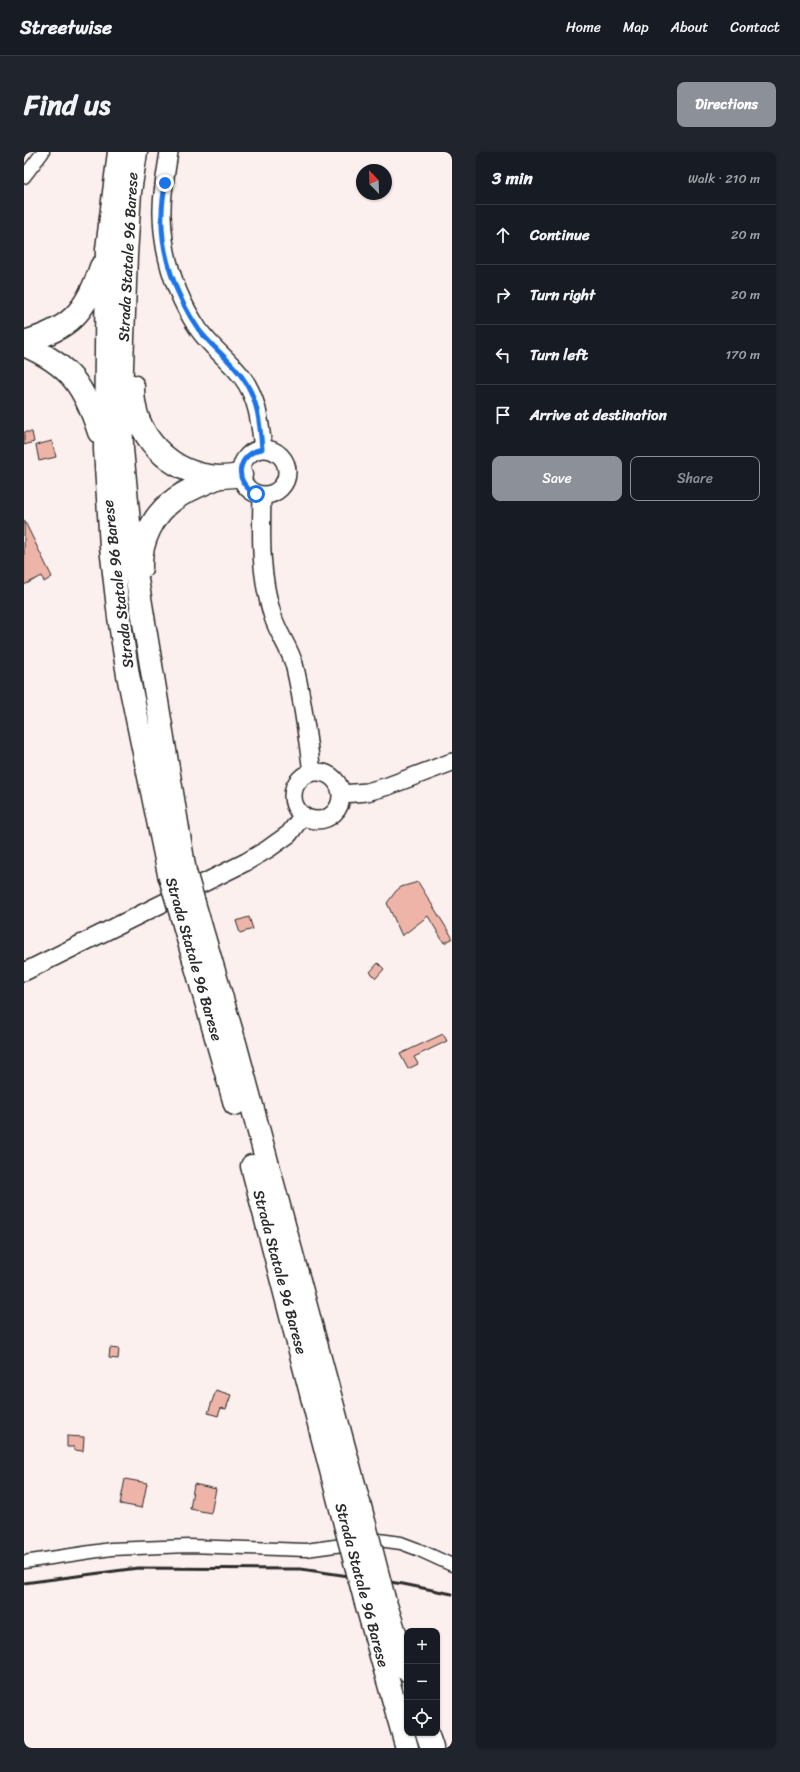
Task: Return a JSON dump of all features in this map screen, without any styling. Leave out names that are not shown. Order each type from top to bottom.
[{"type":"highway","name":"Strada Statale 96 Barese","points":[[119,152],[117,252],[105,449],[110,547],[128,675],[239,1118],[356,1526],[407,1748]]},
{"type":"highway","name":"Strada Statale 96 Barese","points":[[136,152],[130,192],[117,252],[122,449],[131,543],[177,873]]},
{"type":"highway","points":[[24,342],[56,330],[71,320],[80,311],[117,252]]},
{"type":"highway","points":[[117,252],[134,321],[133,393],[136,413],[152,444],[163,456],[192,472],[219,477],[241,475]]},
{"type":"highway","points":[[24,345],[54,360],[68,372],[79,386],[92,409],[105,449]]},
{"type":"highway","points":[[141,614],[140,561],[144,542],[151,526],[174,499],[189,490],[219,477]]},
{"type":"highway","name":"Strada Statale 96 Barese","points":[[374,1599],[404,1664]]},
{"type":"highway","points":[[428,1736],[432,1748]]},
{"type":"main road","points":[[170,152],[162,214],[165,248],[172,277],[185,305],[200,330],[242,377],[253,394],[260,420],[262,449]]},
{"type":"main road","points":[[262,449],[270,449],[282,456],[288,469],[288,476],[282,488],[269,495],[262,496],[245,487],[241,475],[244,460],[255,450],[262,449]]},
{"type":"main road","points":[[262,496],[261,540],[266,590],[273,618],[293,662],[298,681],[312,772]]},
{"type":"main road","points":[[342,794],[367,792],[388,786],[452,762]]},
{"type":"main road","points":[[312,772],[321,772],[329,774],[335,779],[340,786],[342,794],[338,809],[325,818],[318,820],[303,815],[297,810],[293,794],[299,780],[305,775],[312,772]]},
{"type":"main road","points":[[24,972],[246,862],[290,834],[303,815]]},
{"type":"street","points":[[24,177],[43,152]]},
{"type":"street","points":[[24,1562],[110,1549],[189,1546],[306,1550],[379,1540],[401,1543],[452,1565]]},
{"type":"building","points":[[24,432],[32,432],[34,442],[24,445]]},
{"type":"building","points":[[52,441],[56,457],[39,461],[36,445]]},
{"type":"building","points":[[24,520],[52,577],[44,582],[42,576],[24,585]]},
{"type":"building","points":[[418,882],[452,939],[444,943],[428,916],[402,936],[387,903],[401,887]]},
{"type":"building","points":[[249,917],[253,929],[240,933],[236,921]]},
{"type":"building","points":[[378,963],[384,969],[376,978],[370,972]]},
{"type":"building","points":[[443,1034],[447,1041],[414,1057],[418,1064],[408,1069],[400,1054]]},
{"type":"building","points":[[110,1348],[119,1349],[118,1359],[109,1358]]},
{"type":"building","points":[[216,1390],[231,1395],[226,1409],[221,1408],[218,1416],[208,1413]]},
{"type":"building","points":[[67,1436],[84,1437],[83,1451],[74,1450],[74,1447],[67,1447]]},
{"type":"building","points":[[125,1479],[147,1483],[142,1508],[120,1504]]},
{"type":"building","points":[[194,1484],[216,1489],[211,1513],[190,1509]]},
{"type":"railway","points":[[24,1583],[138,1568],[301,1569],[403,1584],[452,1594]]},
{"type":"route","points":[[165,183],[162,214],[165,248],[172,277],[185,305],[200,330],[242,377],[253,394],[260,420],[262,449],[255,450],[244,460],[241,467],[241,475],[245,487],[256,494]]}]
